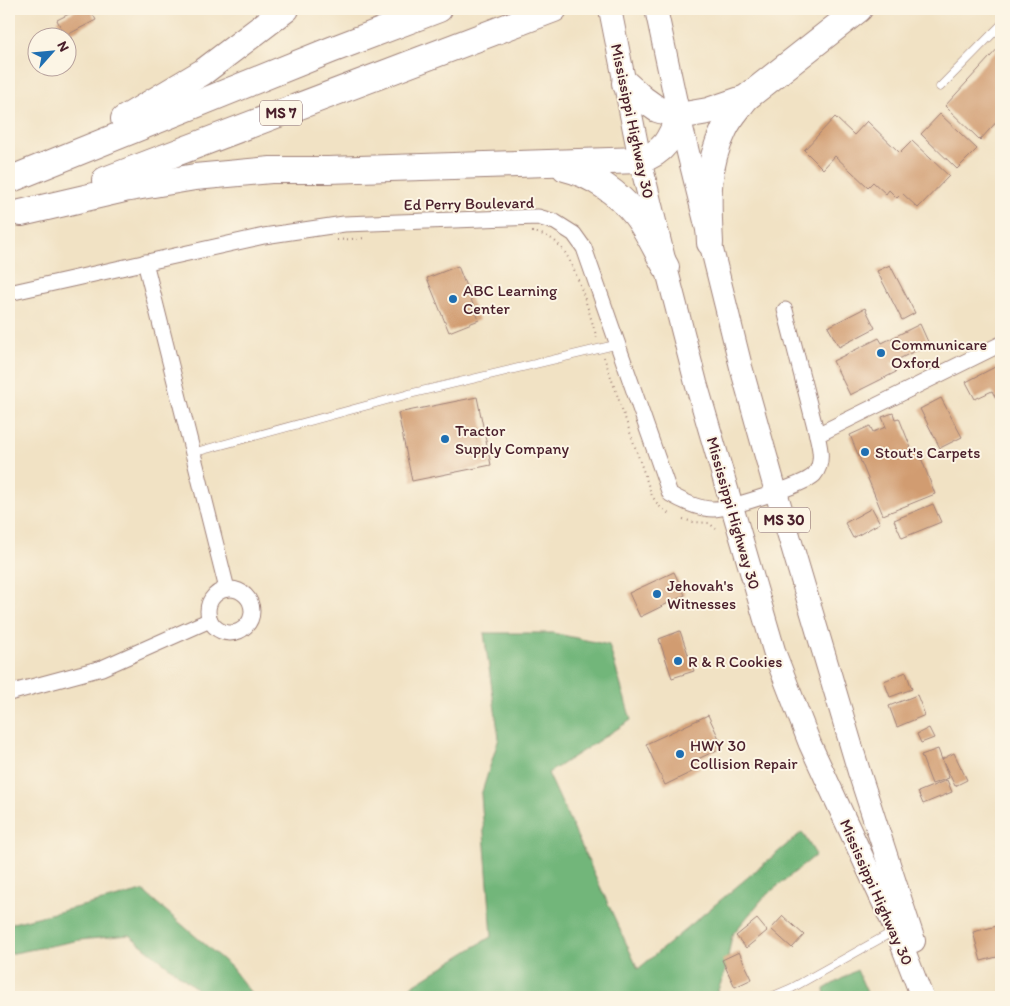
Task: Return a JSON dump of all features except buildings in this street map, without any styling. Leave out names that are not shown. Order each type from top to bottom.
[{"type":"highway","points":[[9,180],[130,116],[203,72],[286,9]]},
{"type":"highway","name":"MS 7","points":[[9,180],[331,50],[439,9]]},
{"type":"highway","name":"MS 7","points":[[15,215],[554,9]]},
{"type":"highway","points":[[710,243],[708,186],[713,155],[725,128],[746,98],[859,9]]},
{"type":"highway","points":[[624,83],[657,109],[680,116],[708,111],[746,98]]},
{"type":"highway","points":[[15,215],[124,189],[195,177],[271,170],[328,170],[640,160],[650,157],[661,150],[670,139],[680,116]]},
{"type":"highway","points":[[548,164],[576,170],[597,181],[616,195],[635,214],[666,267]]},
{"type":"main road","name":"Mississippi Highway 30","points":[[610,9],[640,160],[666,267],[696,382],[775,654],[810,744],[896,930],[922,997]]},
{"type":"main road","name":"Mississippi Highway 30","points":[[656,9],[710,243],[741,367],[859,772],[904,908],[930,997]]},
{"type":"main road","points":[[828,783],[859,772]]},
{"type":"street","name":"Ed Perry Boulevard","points":[[9,293],[264,236],[344,224],[538,218],[555,222],[574,234],[584,248],[670,494],[685,503],[712,509],[776,492],[803,481],[814,475],[819,465],[822,453],[784,310]]},
{"type":"street","points":[[145,262],[227,589]]},
{"type":"street","points":[[817,435],[1001,344]]},
{"type":"street","points":[[234,589],[242,592],[251,604],[250,619],[240,630],[233,632],[220,630],[210,620],[208,614],[210,600],[220,591],[234,589]]},
{"type":"street","points":[[9,693],[102,668],[210,620]]},
{"type":"lane","points":[[940,87],[1001,25]]},
{"type":"lane","points":[[192,453],[409,394],[619,344]]},
{"type":"lane","points":[[771,997],[792,988],[896,930]]},
{"type":"path","points":[[332,240],[367,238]]},
{"type":"path","points":[[683,519],[709,523],[716,529]]},
{"type":"green space","points":[[484,633],[553,633],[609,645],[631,720],[548,773],[638,969],[802,832],[816,855],[764,897],[732,935],[725,973],[715,997],[394,997],[492,936],[481,795],[499,738]]},
{"type":"green space","points":[[143,891],[231,967],[254,997],[194,997],[197,989],[129,935],[80,940],[9,954],[9,924]]},
{"type":"green space","points":[[857,970],[869,997],[825,997],[824,989]]},
{"type":"place","name":"ABC Learning Center","points":[[453,299]]},
{"type":"place","name":"Communicare Oxford","points":[[881,353]]},
{"type":"place","name":"Tractor Supply Company","points":[[445,439]]},
{"type":"place","name":"Stout's Carpets","points":[[865,452]]},
{"type":"place","name":"Jehovah's Witnesses","points":[[657,594]]},
{"type":"place","name":"R & R Cookies","points":[[678,661]]},
{"type":"place","name":"HWY 30 Collision Repair","points":[[680,754]]}]
